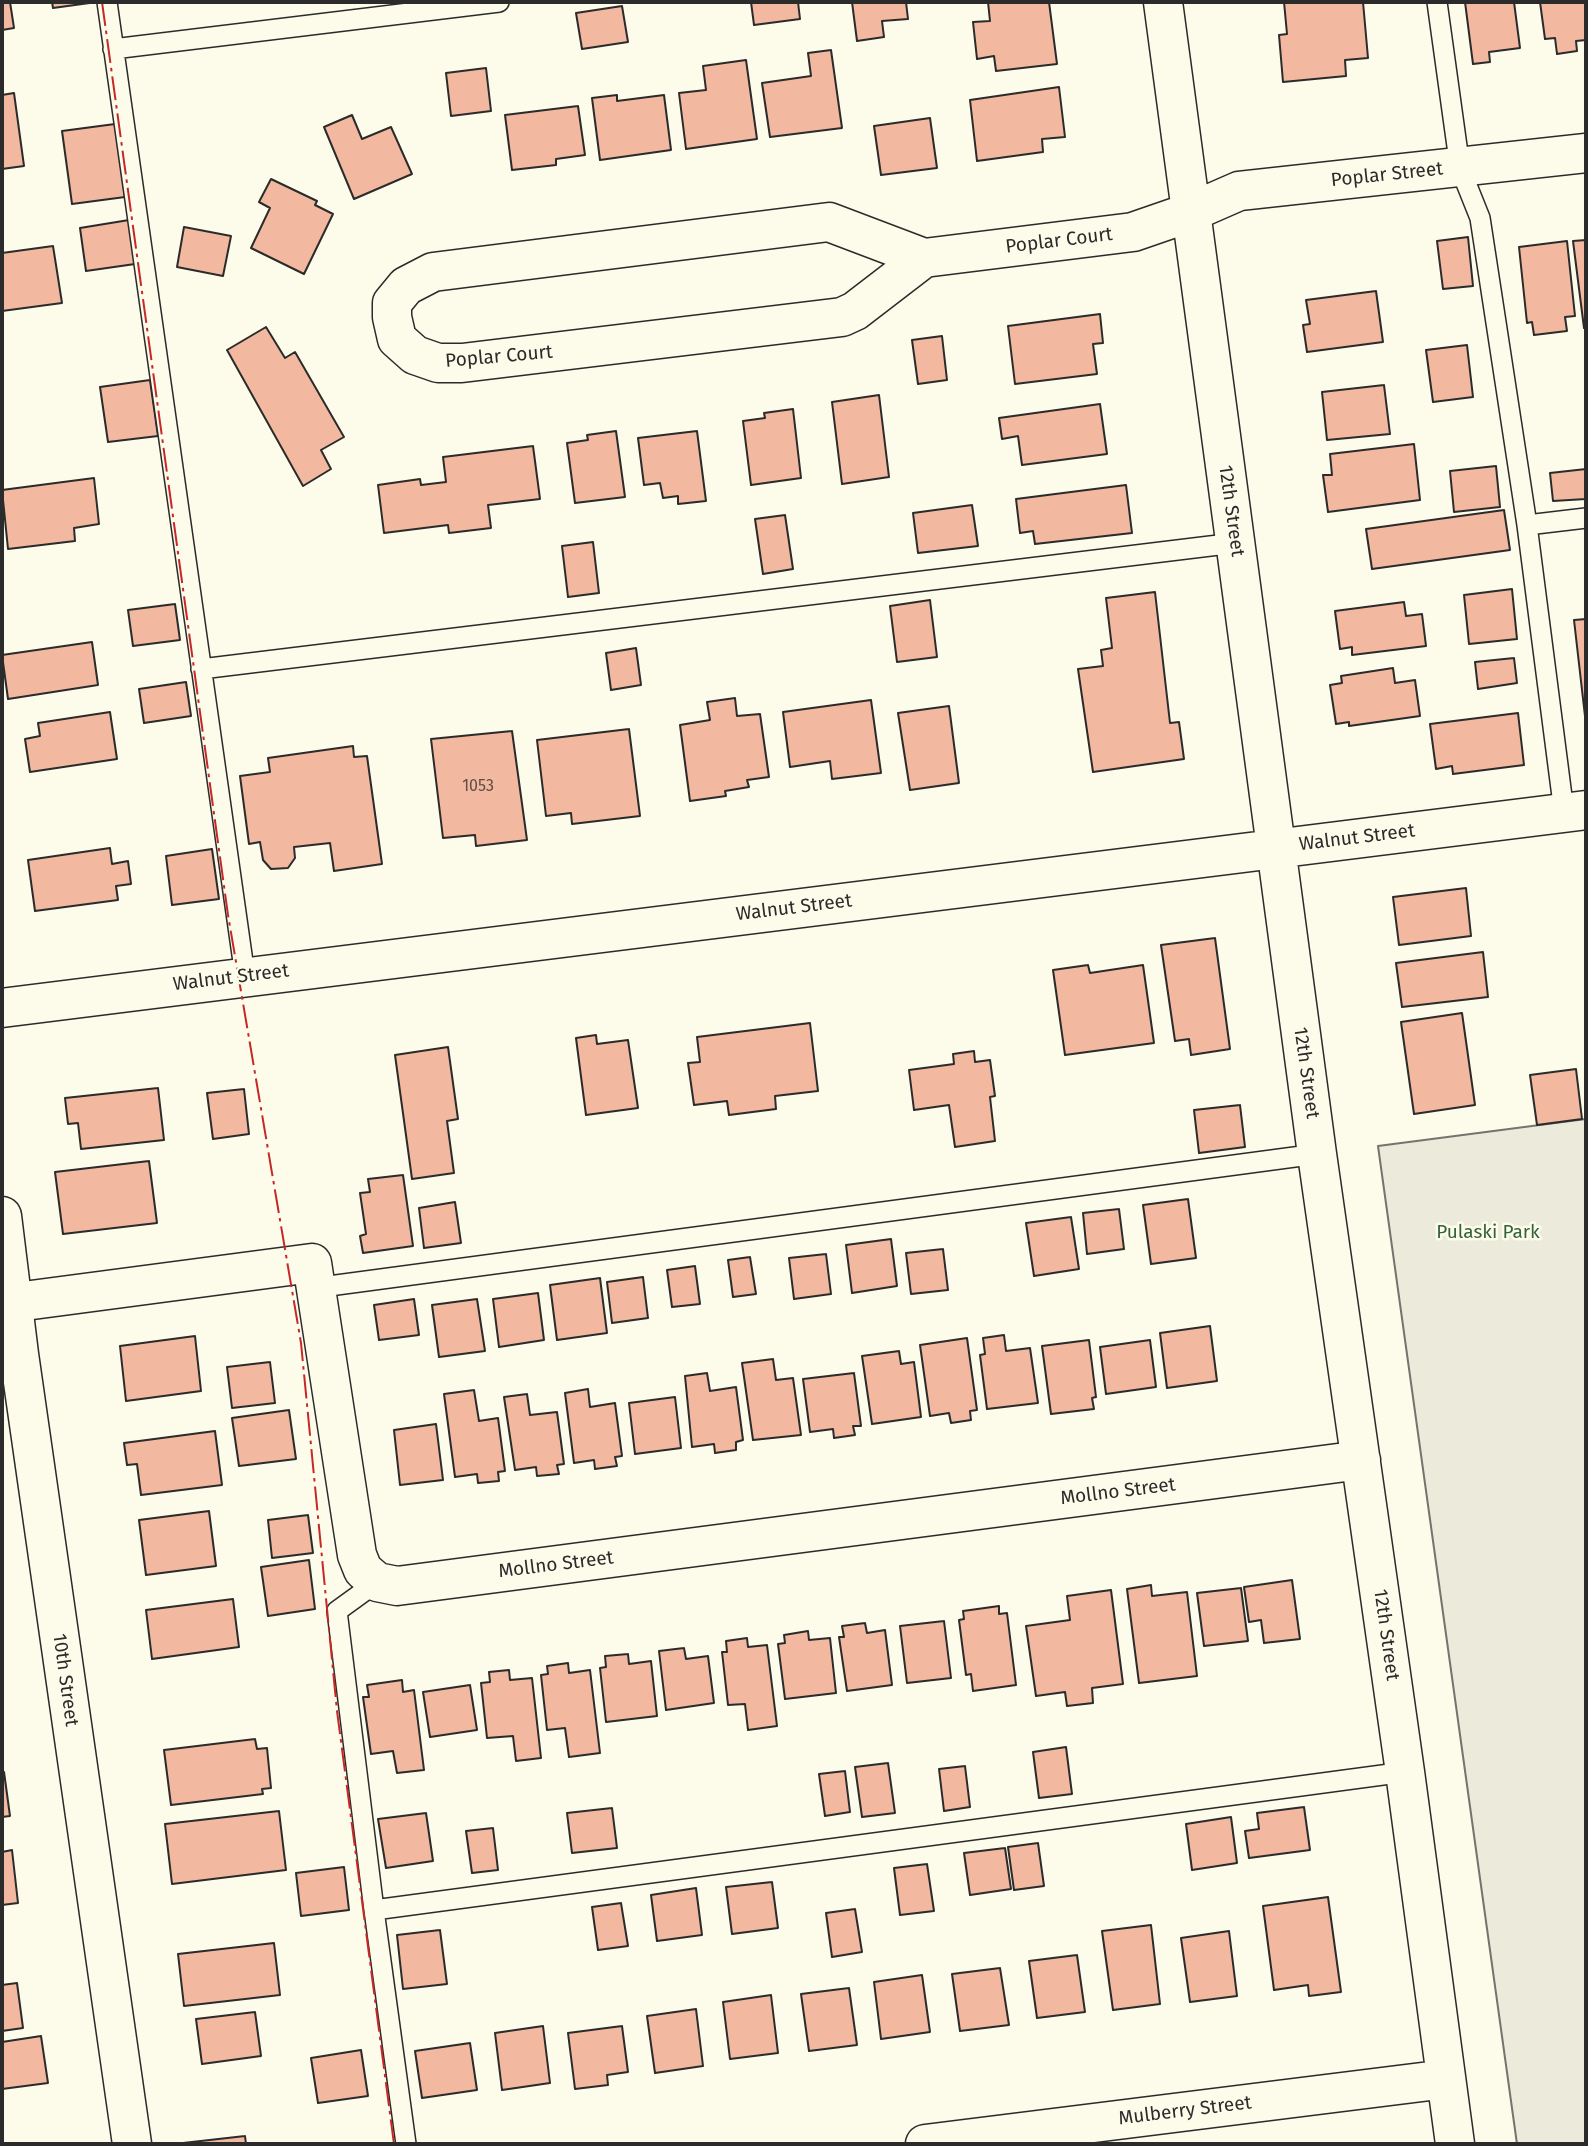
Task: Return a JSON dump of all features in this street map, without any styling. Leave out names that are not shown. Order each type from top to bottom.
[{"type":"street","name":"12th Street","points":[[1163,2],[1275,848],[1455,2144]]},
{"type":"street","name":"Poplar Street","points":[[1191,212],[1239,191],[1586,153]]},
{"type":"street","name":"Poplar Court","points":[[924,258],[855,311],[842,317],[462,363],[438,363],[415,355],[397,339],[392,317],[392,303],[406,286],[433,272],[828,222],[924,258],[1133,232],[1191,212]]},
{"type":"street","name":"Walnut Street","points":[[2,1008],[1575,811]]},
{"type":"street","name":"10th Street","points":[[2,1216],[7,1303],[132,2144]]},
{"type":"street","points":[[7,1303],[312,1263],[357,1555],[363,1570],[377,1581]]},
{"type":"street","name":"Mollno Street","points":[[377,1581],[397,1586],[1361,1460]]},
{"type":"street","name":"Mulberry Street","points":[[925,2144],[1446,2079]]},
{"type":"lane","points":[[107,2],[245,976]]},
{"type":"lane","points":[[113,49],[499,2]]},
{"type":"lane","points":[[1437,2],[1460,168],[1480,218],[1575,811]]},
{"type":"lane","points":[[1528,525],[1586,518]]},
{"type":"lane","points":[[201,669],[1235,543]]},
{"type":"lane","points":[[314,1288],[1317,1153]]},
{"type":"lane","points":[[377,1581],[337,1611],[406,2144]]},
{"type":"lane","points":[[374,1910],[1405,1772]]},
{"type":"green space","name":"Pulaski Park","points":[[1586,1119],[1586,2144],[1517,2144],[1378,1146]]},
{"type":"building","points":[[2,2],[10,2],[14,28],[2,30]]},
{"type":"building","points":[[52,2],[97,2],[53,8]]},
{"type":"building","points":[[751,2],[798,2],[800,19],[754,25]]},
{"type":"building","points":[[852,2],[906,2],[908,19],[882,21],[884,37],[857,41]]},
{"type":"building","points":[[988,2],[1049,2],[1057,64],[996,71],[994,56],[977,59],[973,22],[990,21]]},
{"type":"building","points":[[1284,2],[1363,2],[1368,58],[1345,60],[1346,76],[1283,82],[1279,35],[1287,34]]},
{"type":"building","points":[[1465,2],[1514,2],[1520,48],[1489,52],[1490,62],[1473,64]]},
{"type":"building","points":[[1540,2],[1586,2],[1586,40],[1576,41],[1577,51],[1557,54],[1555,38],[1545,39]]},
{"type":"building","points":[[622,6],[628,42],[582,49],[576,13]]},
{"type":"building","points":[[831,50],[842,128],[770,137],[762,83],[811,76],[808,53]]},
{"type":"building","points":[[746,60],[757,139],[686,149],[679,93],[706,90],[703,66]]},
{"type":"building","points":[[486,68],[491,111],[451,116],[446,73]]},
{"type":"building","points":[[1059,87],[1065,137],[1042,139],[1043,152],[977,161],[970,100]]},
{"type":"building","points":[[14,93],[24,166],[2,169],[2,95]]},
{"type":"building","points":[[617,95],[617,101],[664,95],[671,150],[600,160],[592,98]]},
{"type":"building","points":[[578,106],[585,155],[556,159],[556,165],[512,170],[505,115]]},
{"type":"building","points":[[352,115],[362,139],[391,127],[412,174],[354,199],[324,127]]},
{"type":"building","points":[[930,118],[937,168],[881,175],[874,126]]},
{"type":"building","points":[[115,124],[125,197],[72,204],[62,131]]},
{"type":"building","points":[[271,179],[317,201],[315,205],[333,214],[304,274],[251,248],[270,208],[259,202]]},
{"type":"building","points":[[129,220],[135,264],[86,271],[80,228]]},
{"type":"building","points":[[184,227],[231,236],[223,276],[177,267]]},
{"type":"building","points":[[1468,237],[1473,286],[1443,289],[1437,241]]},
{"type":"building","points":[[1586,240],[1586,328],[1584,328],[1573,241]]},
{"type":"building","points":[[1567,241],[1575,316],[1565,317],[1567,331],[1534,335],[1532,322],[1527,323],[1519,247]]},
{"type":"building","points":[[53,246],[62,303],[2,311],[2,253]]},
{"type":"building","points":[[1376,291],[1383,342],[1307,352],[1303,325],[1310,324],[1306,300]]},
{"type":"building","points":[[1100,314],[1103,343],[1093,344],[1097,374],[1015,384],[1008,326]]},
{"type":"building","points":[[266,327],[285,358],[295,352],[344,437],[321,450],[331,469],[303,486],[227,350]]},
{"type":"building","points":[[942,336],[947,380],[918,384],[912,340]]},
{"type":"building","points":[[1467,345],[1473,397],[1433,402],[1426,350]]},
{"type":"building","points":[[150,380],[158,436],[108,442],[100,387]]},
{"type":"building","points":[[1384,385],[1390,434],[1327,440],[1322,392]]},
{"type":"building","points":[[879,395],[889,477],[842,484],[832,402]]},
{"type":"building","points":[[1100,404],[1107,454],[1022,465],[1018,436],[1002,439],[999,418]]},
{"type":"building","points":[[793,409],[801,478],[751,485],[743,421],[765,418],[764,413]]},
{"type":"building","points":[[616,431],[625,497],[575,503],[567,443],[588,440],[587,435]]},
{"type":"building","points":[[697,431],[706,501],[678,504],[678,496],[663,498],[660,483],[644,485],[638,438]]},
{"type":"building","points":[[1414,444],[1420,500],[1328,512],[1323,475],[1332,475],[1330,454]]},
{"type":"building","points":[[533,446],[540,499],[488,505],[491,528],[449,533],[448,525],[384,533],[378,485],[420,479],[421,485],[446,482],[443,457]]},
{"type":"building","points":[[1496,466],[1500,507],[1454,512],[1450,471]]},
{"type":"building","points":[[1586,469],[1586,499],[1553,501],[1550,473]]},
{"type":"building","points":[[94,478],[99,524],[74,528],[75,541],[8,549],[2,490]]},
{"type":"building","points":[[1126,485],[1132,533],[1035,544],[1033,531],[1020,533],[1016,499]]},
{"type":"building","points":[[972,505],[978,546],[918,553],[913,513]]},
{"type":"building","points":[[1504,510],[1510,550],[1372,569],[1366,529]]},
{"type":"building","points":[[785,515],[793,569],[763,574],[755,519]]},
{"type":"building","points":[[593,542],[599,593],[568,597],[562,546]]},
{"type":"building","points":[[1512,589],[1517,639],[1469,644],[1464,595]]},
{"type":"building","points":[[1155,592],[1170,723],[1179,722],[1184,759],[1093,772],[1078,669],[1103,666],[1101,650],[1112,648],[1106,598]]},
{"type":"building","points":[[930,600],[937,657],[897,662],[890,606]]},
{"type":"building","points":[[1404,602],[1406,616],[1422,614],[1426,646],[1352,655],[1352,647],[1340,649],[1335,611]]},
{"type":"building","points":[[175,604],[180,640],[133,646],[128,610]]},
{"type":"building","points":[[1586,619],[1586,725],[1574,620]]},
{"type":"building","points":[[92,642],[98,685],[8,699],[2,655]]},
{"type":"building","points":[[636,648],[641,685],[611,690],[606,653]]},
{"type":"building","points":[[1514,658],[1517,683],[1478,689],[1475,662]]},
{"type":"building","points":[[1393,668],[1395,683],[1415,680],[1420,716],[1349,726],[1349,722],[1336,724],[1330,685],[1342,683],[1341,676]]},
{"type":"building","points":[[186,682],[191,716],[144,723],[139,689]]},
{"type":"building","points":[[735,698],[737,716],[760,714],[769,777],[747,780],[749,787],[725,791],[726,796],[690,801],[680,725],[710,720],[707,702]]},
{"type":"building","points":[[871,700],[881,773],[832,779],[830,761],[790,767],[783,712]]},
{"type":"building","points":[[949,706],[959,783],[910,790],[898,713]]},
{"type":"building","points":[[110,712],[117,759],[30,772],[25,739],[40,736],[38,723]]},
{"type":"building","points":[[1518,713],[1524,765],[1453,774],[1452,766],[1436,769],[1430,724]]},
{"type":"building","points":[[629,729],[640,816],[572,824],[571,813],[546,816],[537,740]]},
{"type":"building","points":[[512,731],[527,840],[476,846],[475,835],[443,838],[431,739]]},
{"type":"building","points":[[353,746],[354,757],[367,756],[382,864],[334,871],[330,843],[294,847],[295,858],[288,868],[271,869],[263,860],[260,842],[249,844],[240,776],[270,772],[268,758]]},
{"type":"building","points":[[110,848],[112,864],[128,861],[131,884],[116,886],[118,900],[35,911],[28,860]]},
{"type":"building","points":[[212,849],[219,899],[172,905],[166,856]]},
{"type":"building","points":[[1466,888],[1471,936],[1399,945],[1393,897]]},
{"type":"building","points":[[1215,938],[1230,1049],[1191,1055],[1189,1039],[1175,1041],[1161,945]]},
{"type":"building","points":[[1483,952],[1488,997],[1402,1007],[1396,963]]},
{"type":"building","points":[[1088,965],[1090,973],[1143,965],[1154,1043],[1065,1055],[1053,970]]},
{"type":"building","points":[[1462,1013],[1475,1105],[1414,1114],[1401,1022]]},
{"type":"building","points":[[810,1023],[818,1091],[775,1096],[776,1109],[729,1115],[727,1101],[694,1105],[688,1063],[700,1062],[697,1037]]},
{"type":"building","points":[[596,1035],[597,1044],[628,1040],[638,1108],[586,1115],[576,1038]]},
{"type":"building","points":[[448,1047],[458,1119],[447,1121],[454,1173],[412,1179],[395,1055]]},
{"type":"building","points":[[974,1051],[975,1062],[990,1060],[995,1096],[990,1097],[995,1141],[955,1147],[949,1105],[914,1110],[909,1070],[954,1064],[953,1054]]},
{"type":"building","points":[[1576,1069],[1582,1119],[1537,1125],[1530,1075]]},
{"type":"building","points":[[158,1088],[164,1140],[81,1149],[78,1123],[68,1124],[65,1098]]},
{"type":"building","points":[[244,1089],[249,1134],[213,1139],[207,1093]]},
{"type":"building","points":[[1240,1105],[1245,1147],[1199,1153],[1194,1110]]},
{"type":"building","points":[[149,1161],[157,1223],[63,1234],[55,1172]]},
{"type":"building","points":[[403,1175],[413,1246],[363,1253],[360,1236],[366,1234],[360,1193],[370,1192],[368,1179]]},
{"type":"building","points":[[1188,1199],[1196,1258],[1151,1264],[1143,1205]]},
{"type":"building","points":[[455,1202],[461,1243],[424,1248],[419,1208]]},
{"type":"building","points":[[1119,1209],[1124,1249],[1087,1254],[1083,1213]]},
{"type":"building","points":[[1071,1217],[1079,1269],[1034,1276],[1026,1223]]},
{"type":"building","points":[[891,1239],[897,1286],[852,1293],[846,1245]]},
{"type":"building","points":[[943,1249],[948,1290],[911,1294],[906,1253]]},
{"type":"building","points":[[826,1254],[831,1294],[794,1299],[789,1258]]},
{"type":"building","points":[[750,1257],[756,1294],[733,1297],[728,1260]]},
{"type":"building","points":[[695,1266],[700,1304],[672,1307],[667,1270]]},
{"type":"building","points":[[643,1277],[648,1318],[612,1323],[607,1282]]},
{"type":"building","points":[[600,1278],[607,1333],[557,1340],[550,1285]]},
{"type":"building","points":[[538,1293],[544,1340],[499,1347],[493,1299]]},
{"type":"building","points":[[414,1299],[419,1335],[379,1340],[374,1305]]},
{"type":"building","points":[[477,1299],[485,1351],[439,1357],[432,1305]]},
{"type":"building","points":[[1210,1326],[1217,1381],[1167,1388],[1160,1333]]},
{"type":"building","points":[[1004,1335],[1006,1351],[1030,1348],[1038,1403],[987,1409],[980,1355],[985,1354],[983,1338]]},
{"type":"building","points":[[195,1336],[201,1391],[126,1401],[120,1346]]},
{"type":"building","points":[[967,1338],[977,1410],[970,1411],[971,1420],[951,1423],[949,1413],[930,1416],[920,1345]]},
{"type":"building","points":[[1089,1340],[1096,1397],[1092,1398],[1094,1409],[1051,1414],[1042,1346]]},
{"type":"building","points":[[1150,1340],[1156,1387],[1106,1394],[1100,1347]]},
{"type":"building","points":[[899,1351],[901,1364],[914,1362],[921,1417],[872,1424],[862,1356]]},
{"type":"building","points":[[773,1359],[776,1380],[793,1378],[801,1435],[753,1440],[742,1363]]},
{"type":"building","points":[[270,1362],[275,1403],[232,1408],[227,1367]]},
{"type":"building","points":[[707,1373],[710,1391],[736,1387],[743,1440],[736,1442],[736,1450],[715,1453],[714,1444],[692,1447],[685,1376]]},
{"type":"building","points":[[854,1373],[861,1426],[853,1426],[855,1435],[834,1438],[833,1429],[810,1432],[803,1379]]},
{"type":"building","points":[[588,1389],[590,1407],[615,1403],[622,1456],[615,1457],[617,1466],[595,1469],[594,1460],[574,1463],[565,1393]]},
{"type":"building","points":[[474,1390],[479,1421],[498,1418],[505,1471],[498,1472],[499,1481],[478,1483],[477,1474],[455,1477],[444,1394]]},
{"type":"building","points":[[527,1394],[530,1415],[557,1412],[564,1464],[557,1465],[559,1474],[537,1476],[536,1467],[515,1470],[504,1397]]},
{"type":"building","points":[[675,1397],[681,1448],[635,1454],[629,1403]]},
{"type":"building","points":[[289,1410],[296,1459],[239,1466],[232,1418]]},
{"type":"building","points":[[436,1424],[443,1480],[400,1485],[394,1430]]},
{"type":"building","points":[[215,1431],[222,1485],[141,1495],[137,1464],[127,1465],[124,1443]]},
{"type":"building","points":[[209,1511],[216,1566],[146,1575],[139,1520]]},
{"type":"building","points":[[308,1515],[313,1553],[272,1558],[268,1520]]},
{"type":"building","points":[[309,1560],[315,1609],[268,1616],[261,1567]]},
{"type":"building","points":[[1292,1580],[1300,1639],[1264,1643],[1261,1620],[1249,1622],[1244,1587]]},
{"type":"building","points":[[1151,1585],[1152,1596],[1187,1592],[1197,1676],[1139,1683],[1127,1589]]},
{"type":"building","points":[[1241,1588],[1248,1641],[1204,1646],[1197,1593]]},
{"type":"building","points":[[1111,1590],[1123,1684],[1092,1688],[1093,1703],[1067,1706],[1065,1692],[1036,1696],[1026,1626],[1070,1620],[1067,1596]]},
{"type":"building","points":[[233,1599],[239,1647],[152,1659],[146,1610]]},
{"type":"building","points":[[999,1606],[999,1614],[1007,1613],[1016,1685],[973,1691],[971,1674],[966,1675],[959,1620],[964,1619],[963,1611]]},
{"type":"building","points":[[944,1621],[951,1678],[907,1683],[900,1626]]},
{"type":"building","points":[[865,1623],[867,1633],[885,1630],[892,1685],[847,1691],[839,1637],[844,1637],[842,1626]]},
{"type":"building","points":[[808,1631],[809,1640],[830,1638],[836,1693],[785,1699],[778,1644],[785,1643],[784,1635]]},
{"type":"building","points":[[747,1638],[748,1647],[767,1645],[777,1726],[748,1730],[745,1704],[728,1705],[722,1652],[727,1652],[726,1641]]},
{"type":"building","points":[[684,1648],[686,1659],[708,1656],[714,1703],[666,1710],[659,1651]]},
{"type":"building","points":[[628,1654],[629,1664],[651,1661],[657,1716],[606,1722],[600,1668],[606,1667],[605,1656]]},
{"type":"building","points":[[568,1663],[569,1673],[590,1670],[600,1753],[569,1757],[565,1728],[547,1730],[541,1675],[548,1674],[547,1666]]},
{"type":"building","points":[[509,1670],[510,1680],[532,1678],[541,1758],[516,1761],[513,1736],[487,1738],[481,1683],[490,1682],[489,1672]]},
{"type":"building","points":[[402,1680],[403,1692],[414,1690],[424,1770],[397,1773],[393,1751],[371,1754],[363,1697],[369,1697],[367,1685]]},
{"type":"building","points":[[470,1685],[477,1730],[430,1737],[423,1692]]},
{"type":"building","points":[[255,1739],[257,1749],[267,1748],[271,1788],[262,1789],[263,1794],[171,1805],[164,1750]]},
{"type":"building","points":[[1066,1747],[1072,1794],[1039,1798],[1033,1752]]},
{"type":"building","points":[[888,1763],[895,1813],[862,1817],[855,1767]]},
{"type":"building","points":[[965,1766],[970,1807],[944,1811],[939,1769]]},
{"type":"building","points":[[845,1771],[850,1812],[825,1816],[819,1774]]},
{"type":"building","points":[[2,1772],[10,1816],[2,1817]]},
{"type":"building","points":[[1304,1807],[1310,1850],[1249,1858],[1245,1831],[1259,1829],[1257,1813]]},
{"type":"building","points":[[612,1808],[617,1848],[572,1853],[567,1813]]},
{"type":"building","points":[[279,1811],[286,1870],[172,1884],[165,1824]]},
{"type":"building","points":[[426,1813],[433,1861],[386,1868],[378,1819]]},
{"type":"building","points":[[1231,1817],[1237,1863],[1192,1870],[1186,1824]]},
{"type":"building","points":[[493,1828],[498,1870],[472,1873],[466,1831]]},
{"type":"building","points":[[1038,1843],[1044,1886],[1014,1890],[1008,1847]]},
{"type":"building","points":[[1005,1848],[1011,1889],[970,1895],[964,1853]]},
{"type":"building","points":[[12,1850],[18,1903],[2,1905],[2,1852]]},
{"type":"building","points":[[927,1864],[934,1911],[900,1915],[894,1868]]},
{"type":"building","points":[[344,1867],[349,1910],[301,1916],[296,1873]]},
{"type":"building","points":[[772,1882],[778,1928],[732,1934],[726,1887]]},
{"type":"building","points":[[696,1888],[702,1935],[657,1941],[651,1895]]},
{"type":"building","points":[[1328,1897],[1341,1992],[1309,1996],[1308,1985],[1274,1990],[1263,1906]]},
{"type":"building","points":[[621,1903],[628,1946],[598,1950],[592,1907]]},
{"type":"building","points":[[855,1909],[862,1952],[832,1957],[826,1913]]},
{"type":"building","points":[[1151,1925],[1160,2004],[1113,2010],[1102,1931]]},
{"type":"building","points":[[440,1930],[447,1984],[403,1989],[397,1935]]},
{"type":"building","points":[[1229,1931],[1237,1996],[1190,2002],[1181,1938]]},
{"type":"building","points":[[274,1943],[280,1995],[184,2006],[178,1954]]},
{"type":"building","points":[[1077,1955],[1085,2012],[1037,2018],[1029,1961]]},
{"type":"building","points":[[1000,1968],[1009,2025],[960,2031],[952,1974]]},
{"type":"building","points":[[922,1975],[930,2032],[881,2039],[874,1982]]},
{"type":"building","points":[[17,1983],[23,2028],[2,2031],[2,1985]]},
{"type":"building","points":[[849,1988],[857,2045],[809,2051],[801,1994]]},
{"type":"building","points":[[771,1995],[778,2053],[730,2059],[723,2002]]},
{"type":"building","points":[[696,2009],[703,2066],[655,2073],[647,2016]]},
{"type":"building","points":[[255,2012],[261,2056],[202,2064],[196,2019]]},
{"type":"building","points":[[543,2026],[550,2083],[502,2090],[495,2033]]},
{"type":"building","points":[[622,2026],[628,2072],[607,2075],[608,2085],[575,2089],[568,2033]]},
{"type":"building","points":[[41,2036],[48,2083],[2,2089],[2,2042]]},
{"type":"building","points":[[470,2043],[477,2090],[422,2098],[415,2051]]},
{"type":"building","points":[[361,2050],[368,2096],[318,2103],[311,2058]]},
{"type":"building","points":[[245,2136],[246,2144],[183,2144],[183,2143]]},
{"type":"power","points":[[102,2],[228,915],[301,1343],[337,1711],[394,2144]]}]
